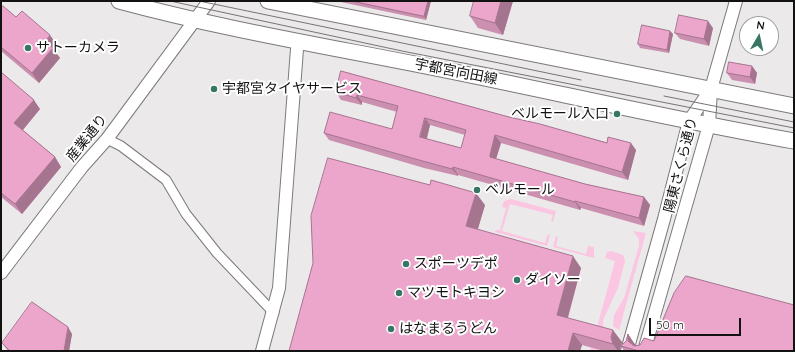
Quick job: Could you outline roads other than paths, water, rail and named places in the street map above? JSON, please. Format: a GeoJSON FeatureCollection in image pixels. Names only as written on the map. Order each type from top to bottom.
{"type":"FeatureCollection","features":[{"type":"Feature","properties":{"kind":"main road","name":"宇都宮向田線"},"geometry":{"type":"LineString","coordinates":[[120,1],[194,21],[455,72],[709,126],[794,141]]}},
{"type":"Feature","properties":{"kind":"main road"},"geometry":{"type":"LineString","coordinates":[[268,1],[305,5],[794,106]]}},
{"type":"Feature","properties":{"kind":"street","name":"産業通り"},"geometry":{"type":"LineString","coordinates":[[1,273],[82,167],[107,139],[209,1]]}},
{"type":"Feature","properties":{"kind":"street"},"geometry":{"type":"LineString","coordinates":[[711,89],[736,1]]}},
{"type":"Feature","properties":{"kind":"street"},"geometry":{"type":"LineString","coordinates":[[262,351],[274,313],[279,288],[297,50],[299,42]]}},
{"type":"Feature","properties":{"kind":"street","name":"陽東さくら通り"},"geometry":{"type":"LineString","coordinates":[[627,351],[664,219],[689,121],[711,89]]}},
{"type":"Feature","properties":{"kind":"street","name":"陽東さくら通り"},"geometry":{"type":"LineString","coordinates":[[644,351],[709,126],[711,89]]}},
{"type":"Feature","properties":{"kind":"street"},"geometry":{"type":"LineString","coordinates":[[107,139],[121,146],[166,180],[186,214],[217,253],[274,313]]}},
{"type":"Feature","properties":{"kind":"tram line"},"geometry":{"type":"LineString","coordinates":[[170,1],[402,51],[794,128]]}},
{"type":"Feature","properties":{"kind":"tram line"},"geometry":{"type":"LineString","coordinates":[[199,1],[581,80]]}},
{"type":"Feature","properties":{"kind":"tram line"},"geometry":{"type":"LineString","coordinates":[[664,96],[794,122]]}},
{"type":"Feature","properties":{"kind":"place","name":"サトーカメラ"},"geometry":{"type":"Point","coordinates":[28,48]}},
{"type":"Feature","properties":{"kind":"place","name":"宇都宮タイヤサービス"},"geometry":{"type":"Point","coordinates":[214,89]}},
{"type":"Feature","properties":{"kind":"place","name":"ベルモール入口"},"geometry":{"type":"Point","coordinates":[617,114]}},
{"type":"Feature","properties":{"kind":"place","name":"ベルモール"},"geometry":{"type":"Point","coordinates":[477,190]}},
{"type":"Feature","properties":{"kind":"place","name":"スポーツデポ"},"geometry":{"type":"Point","coordinates":[406,264]}},
{"type":"Feature","properties":{"kind":"place","name":"ダイソー"},"geometry":{"type":"Point","coordinates":[517,280]}},
{"type":"Feature","properties":{"kind":"place","name":"マツモトキヨシ"},"geometry":{"type":"Point","coordinates":[399,293]}},
{"type":"Feature","properties":{"kind":"place","name":"はなまるうどん"},"geometry":{"type":"Point","coordinates":[391,329]}}]}
